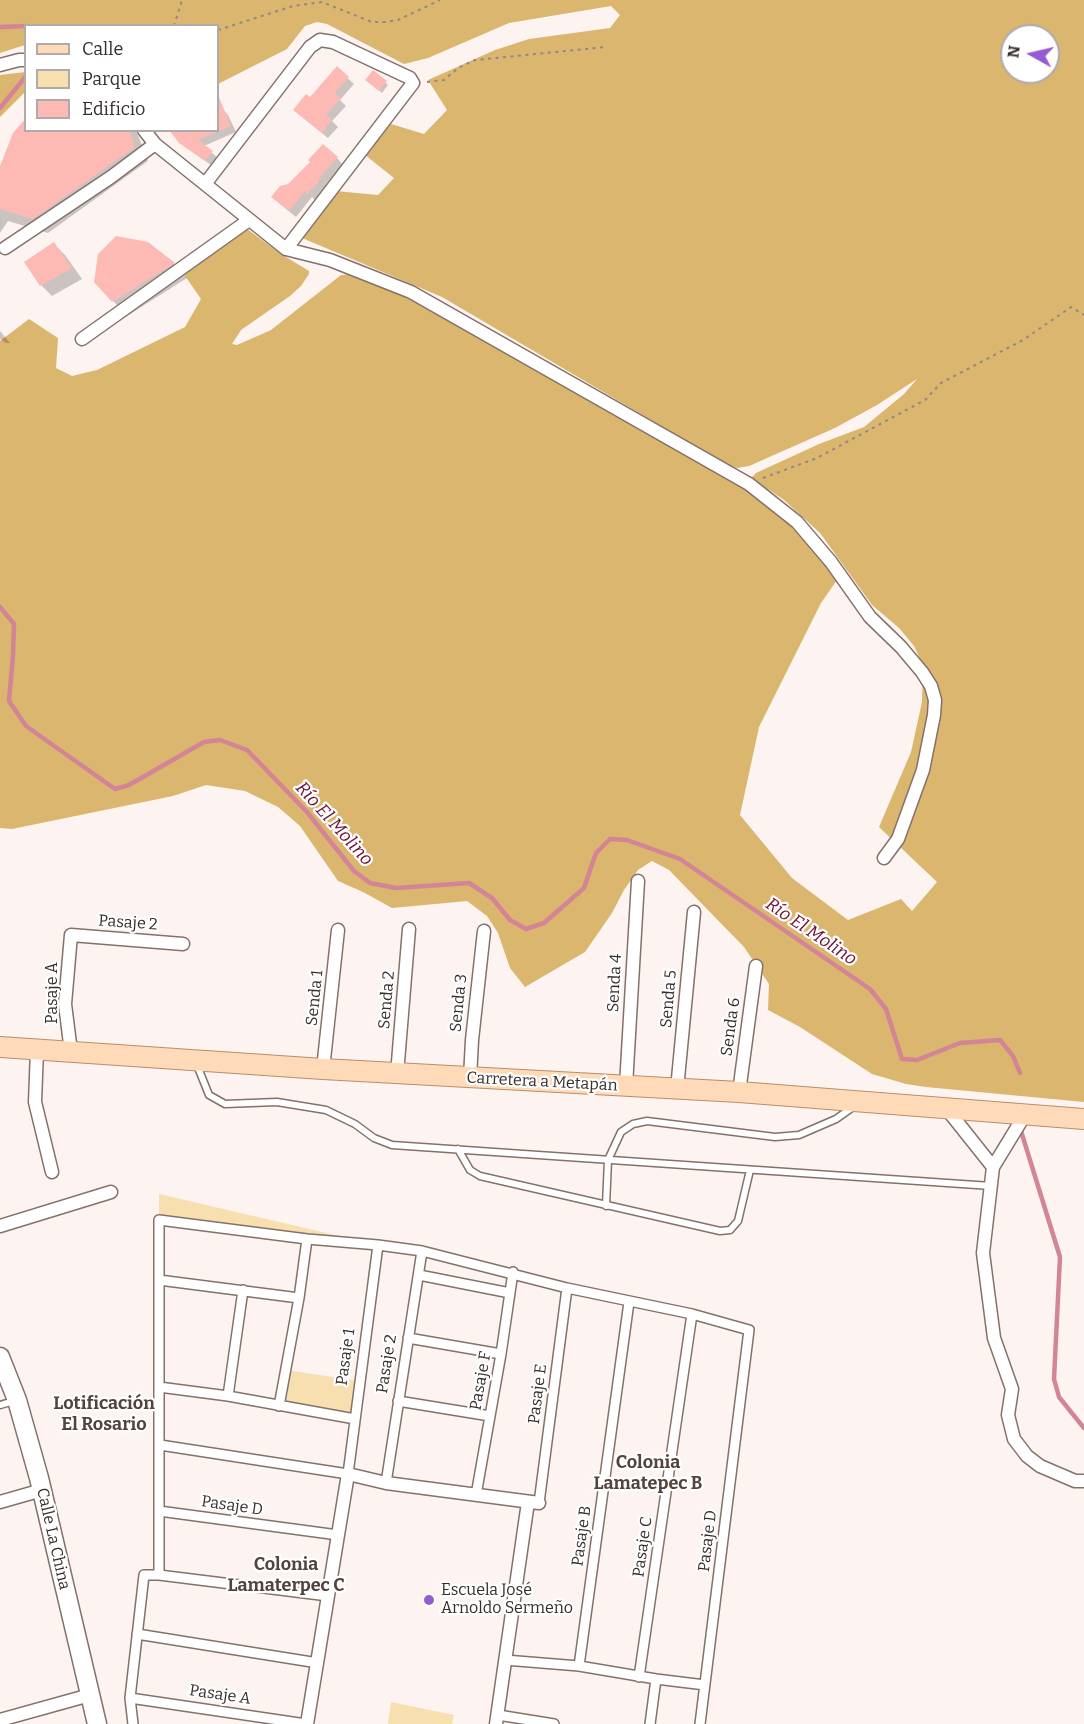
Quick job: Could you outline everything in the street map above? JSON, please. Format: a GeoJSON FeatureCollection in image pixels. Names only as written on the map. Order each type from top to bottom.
{"type":"FeatureCollection","features":[{"type":"Feature","properties":{"kind":"main road","name":"Carretera a Metapán"},"geometry":{"type":"LineString","coordinates":[[0,1047],[397,1074],[862,1100],[1084,1119]]}},
{"type":"Feature","properties":{"kind":"main road","name":"Calle La China"},"geometry":{"type":"LineString","coordinates":[[2,1368],[9,1403],[42,1490],[97,1724]]}},
{"type":"Feature","properties":{"kind":"street"},"geometry":{"type":"LineString","coordinates":[[205,184],[310,47],[320,40],[333,42],[410,78],[413,83],[286,249]]}},
{"type":"Feature","properties":{"kind":"street"},"geometry":{"type":"LineString","coordinates":[[0,65],[24,60]]}},
{"type":"Feature","properties":{"kind":"street"},"geometry":{"type":"LineString","coordinates":[[146,132],[155,144],[286,249],[330,260],[411,292],[749,484],[797,522],[831,562],[870,617],[922,672],[931,686],[935,700],[923,770],[898,839],[884,858]]}},
{"type":"Feature","properties":{"kind":"street"},"geometry":{"type":"LineString","coordinates":[[5,248],[111,177],[155,144]]}},
{"type":"Feature","properties":{"kind":"street"},"geometry":{"type":"LineString","coordinates":[[82,339],[249,220]]}},
{"type":"Feature","properties":{"kind":"street","name":"Senda 4"},"geometry":{"type":"LineString","coordinates":[[626,1086],[638,881]]}},
{"type":"Feature","properties":{"kind":"street","name":"Senda 5"},"geometry":{"type":"LineString","coordinates":[[677,1089],[694,912]]}},
{"type":"Feature","properties":{"kind":"street","name":"Senda 2"},"geometry":{"type":"LineString","coordinates":[[397,1074],[409,929]]}},
{"type":"Feature","properties":{"kind":"street","name":"Senda 1"},"geometry":{"type":"LineString","coordinates":[[323,1069],[338,930]]}},
{"type":"Feature","properties":{"kind":"street","name":"Senda 3"},"geometry":{"type":"LineString","coordinates":[[470,1078],[484,931]]}},
{"type":"Feature","properties":{"kind":"street","name":"Pasaje 2"},"geometry":{"type":"LineString","coordinates":[[71,935],[183,944]]}},
{"type":"Feature","properties":{"kind":"street","name":"Pasaje A"},"geometry":{"type":"LineString","coordinates":[[71,935],[66,1004],[71,1052]]}},
{"type":"Feature","properties":{"kind":"street","name":"Senda 6"},"geometry":{"type":"LineString","coordinates":[[739,1092],[756,966]]}},
{"type":"Feature","properties":{"kind":"street"},"geometry":{"type":"LineString","coordinates":[[37,1050],[35,1102],[52,1172]]}},
{"type":"Feature","properties":{"kind":"street"},"geometry":{"type":"LineString","coordinates":[[946,1108],[993,1167]]}},
{"type":"Feature","properties":{"kind":"street"},"geometry":{"type":"LineString","coordinates":[[1026,1113],[993,1167],[983,1253],[994,1338],[1012,1389],[1008,1415],[1014,1439],[1027,1456],[1040,1466],[1075,1482],[1084,1481]]}},
{"type":"Feature","properties":{"kind":"street"},"geometry":{"type":"LineString","coordinates":[[0,1226],[111,1192]]}},
{"type":"Feature","properties":{"kind":"street"},"geometry":{"type":"LineString","coordinates":[[159,1575],[159,1220],[422,1251],[513,1272],[567,1288],[692,1314]]}},
{"type":"Feature","properties":{"kind":"street"},"geometry":{"type":"LineString","coordinates":[[279,1406],[299,1298],[307,1239]]}},
{"type":"Feature","properties":{"kind":"street","name":"Pasaje 1"},"geometry":{"type":"LineString","coordinates":[[348,1474],[378,1245]]}},
{"type":"Feature","properties":{"kind":"street","name":"Pasaje 2"},"geometry":{"type":"LineString","coordinates":[[386,1483],[422,1251]]}},
{"type":"Feature","properties":{"kind":"street","name":"Pasaje F"},"geometry":{"type":"LineString","coordinates":[[476,1495],[513,1272]]}},
{"type":"Feature","properties":{"kind":"street"},"geometry":{"type":"LineString","coordinates":[[419,1275],[510,1293]]}},
{"type":"Feature","properties":{"kind":"street"},"geometry":{"type":"LineString","coordinates":[[159,1280],[299,1298]]}},
{"type":"Feature","properties":{"kind":"street","name":"Pasaje E"},"geometry":{"type":"LineString","coordinates":[[534,1502],[567,1288]]}},
{"type":"Feature","properties":{"kind":"street"},"geometry":{"type":"LineString","coordinates":[[228,1396],[243,1290]]}},
{"type":"Feature","properties":{"kind":"street","name":"Pasaje B"},"geometry":{"type":"LineString","coordinates":[[579,1666],[629,1302]]}},
{"type":"Feature","properties":{"kind":"street","name":"Pasaje D"},"geometry":{"type":"LineString","coordinates":[[692,1314],[749,1330],[699,1724]]}},
{"type":"Feature","properties":{"kind":"street","name":"Pasaje C"},"geometry":{"type":"LineString","coordinates":[[639,1677],[692,1314]]}},
{"type":"Feature","properties":{"kind":"street"},"geometry":{"type":"LineString","coordinates":[[408,1338],[501,1354]]}},
{"type":"Feature","properties":{"kind":"street"},"geometry":{"type":"LineString","coordinates":[[159,1387],[228,1396],[355,1419]]}},
{"type":"Feature","properties":{"kind":"street"},"geometry":{"type":"LineString","coordinates":[[398,1401],[490,1416]]}},
{"type":"Feature","properties":{"kind":"street"},"geometry":{"type":"LineString","coordinates":[[160,1445],[348,1474],[386,1483],[534,1502],[505,1660],[497,1719],[554,1724]]}},
{"type":"Feature","properties":{"kind":"street"},"geometry":{"type":"LineString","coordinates":[[306,1724],[348,1474]]}},
{"type":"Feature","properties":{"kind":"street"},"geometry":{"type":"LineString","coordinates":[[0,1502],[42,1490]]}},
{"type":"Feature","properties":{"kind":"street","name":"Pasaje D"},"geometry":{"type":"LineString","coordinates":[[159,1511],[338,1535]]}},
{"type":"Feature","properties":{"kind":"street"},"geometry":{"type":"LineString","coordinates":[[133,1724],[130,1698],[144,1575],[328,1596]]}},
{"type":"Feature","properties":{"kind":"street"},"geometry":{"type":"LineString","coordinates":[[137,1634],[318,1663]]}},
{"type":"Feature","properties":{"kind":"street"},"geometry":{"type":"LineString","coordinates":[[505,1660],[579,1666],[656,1680],[705,1685]]}},
{"type":"Feature","properties":{"kind":"street"},"geometry":{"type":"LineString","coordinates":[[651,1724],[656,1680]]}},
{"type":"Feature","properties":{"kind":"street"},"geometry":{"type":"LineString","coordinates":[[0,1720],[90,1695]]}},
{"type":"Feature","properties":{"kind":"street","name":"Pasaje A"},"geometry":{"type":"LineString","coordinates":[[130,1698],[306,1724]]}},
{"type":"Feature","properties":{"kind":"lane"},"geometry":{"type":"LineString","coordinates":[[195,1060],[209,1095],[225,1104],[277,1102],[326,1110],[355,1124],[374,1138],[392,1145],[991,1186]]}},
{"type":"Feature","properties":{"kind":"lane"},"geometry":{"type":"LineString","coordinates":[[606,1206],[608,1160],[621,1132],[633,1124],[647,1121],[775,1137],[799,1135],[836,1119],[862,1100]]}},
{"type":"Feature","properties":{"kind":"lane"},"geometry":{"type":"LineString","coordinates":[[459,1149],[470,1170],[480,1176],[720,1232],[730,1230],[738,1221],[750,1170]]}},
{"type":"Feature","properties":{"kind":"path"},"geometry":{"type":"LineString","coordinates":[[175,24],[182,0]]}},
{"type":"Feature","properties":{"kind":"path"},"geometry":{"type":"LineString","coordinates":[[219,30],[293,6],[322,2],[372,22],[386,22],[398,20],[440,0]]}},
{"type":"Feature","properties":{"kind":"path"},"geometry":{"type":"LineString","coordinates":[[413,83],[444,80],[458,68],[475,60],[606,47]]}},
{"type":"Feature","properties":{"kind":"path"},"geometry":{"type":"LineString","coordinates":[[749,484],[817,458],[924,400],[941,383],[1023,340],[1071,307],[1084,315]]}},
{"type":"Feature","properties":{"kind":"green space"},"geometry":{"type":"Polygon","coordinates":[[[159,1194],[378,1245],[159,1220],[159,1194]]]}},
{"type":"Feature","properties":{"kind":"green space"},"geometry":{"type":"Polygon","coordinates":[[[286,1370],[360,1381],[355,1419],[279,1406],[286,1370]]]}},
{"type":"Feature","properties":{"kind":"green space"},"geometry":{"type":"Polygon","coordinates":[[[391,1702],[454,1715],[452,1724],[388,1724],[391,1702]]]}},
{"type":"Feature","properties":{"kind":"shaded area"},"geometry":{"type":"Polygon","coordinates":[[[0,0],[1084,0],[1084,1102],[926,1087],[872,1074],[800,1027],[768,1010],[769,984],[744,947],[669,870],[652,861],[638,870],[585,952],[525,987],[510,968],[498,933],[487,916],[467,901],[392,908],[338,881],[300,826],[278,807],[245,791],[206,785],[173,796],[12,829],[0,828],[0,341],[29,319],[58,338],[56,368],[72,376],[97,370],[185,327],[201,299],[183,273],[247,229],[309,271],[309,274],[290,296],[241,330],[232,344],[237,345],[271,330],[341,275],[354,274],[427,305],[524,364],[746,485],[781,515],[806,540],[837,580],[821,603],[759,727],[740,815],[792,878],[848,920],[901,899],[912,911],[937,882],[879,827],[911,752],[922,702],[923,665],[914,646],[899,628],[872,605],[820,533],[784,500],[751,478],[756,473],[819,444],[864,427],[904,394],[917,379],[877,405],[835,428],[749,466],[737,468],[724,463],[442,297],[302,238],[336,191],[378,195],[394,178],[365,155],[391,124],[424,134],[447,110],[428,80],[495,50],[529,39],[610,28],[620,15],[611,6],[509,23],[428,58],[404,64],[327,24],[317,22],[305,26],[287,49],[219,83],[219,24],[24,24],[24,45],[0,53],[0,0]]]}},
{"type":"Feature","properties":{"kind":"shaded area"},"geometry":{"type":"Polygon","coordinates":[[[24,72],[24,93],[0,117],[0,75],[24,72]]]}},
{"type":"Feature","properties":{"kind":"building"},"geometry":{"type":"Polygon","coordinates":[[[337,66],[349,77],[335,93],[341,98],[326,115],[332,120],[322,133],[293,110],[306,94],[310,97],[337,66]]]}},
{"type":"Feature","properties":{"kind":"building"},"geometry":{"type":"Polygon","coordinates":[[[373,70],[387,81],[379,91],[365,80],[373,70]]]}},
{"type":"Feature","properties":{"kind":"building"},"geometry":{"type":"Polygon","coordinates":[[[219,97],[231,126],[219,131],[219,97]]]}},
{"type":"Feature","properties":{"kind":"building"},"geometry":{"type":"Polygon","coordinates":[[[24,120],[24,132],[130,132],[135,147],[33,219],[0,209],[0,166],[13,133],[24,120]]]}},
{"type":"Feature","properties":{"kind":"building"},"geometry":{"type":"Polygon","coordinates":[[[171,132],[217,132],[198,140],[213,151],[205,161],[179,143],[171,132]]]}},
{"type":"Feature","properties":{"kind":"building"},"geometry":{"type":"Polygon","coordinates":[[[323,144],[338,157],[320,177],[318,183],[307,194],[305,191],[289,211],[271,197],[280,186],[288,184],[310,162],[308,160],[323,144]]]}},
{"type":"Feature","properties":{"kind":"building"},"geometry":{"type":"Polygon","coordinates":[[[116,236],[148,242],[175,263],[112,302],[94,282],[98,254],[116,236]]]}},
{"type":"Feature","properties":{"kind":"building"},"geometry":{"type":"Polygon","coordinates":[[[54,242],[72,268],[40,286],[24,262],[54,242]]]}},
{"type":"Feature","properties":{"kind":"waterway","name":"Río El Molino"},"geometry":{"type":"LineString","coordinates":[[0,27],[24,26]]}},
{"type":"Feature","properties":{"kind":"waterway","name":"Río El Molino"},"geometry":{"type":"LineString","coordinates":[[0,108],[24,78]]}},
{"type":"Feature","properties":{"kind":"waterway","name":"Río El Molino"},"geometry":{"type":"LineString","coordinates":[[0,607],[14,624],[9,701],[26,726],[115,789],[129,785],[204,742],[220,740],[247,750],[307,812],[354,871],[370,883],[396,888],[469,883],[492,898],[510,920],[526,929],[544,923],[584,888],[596,853],[610,839],[627,840],[680,859],[870,989],[886,1009],[902,1059],[917,1060],[960,1043],[1000,1040],[1013,1056],[1020,1073]]}},
{"type":"Feature","properties":{"kind":"waterway","name":"Río El Molino"},"geometry":{"type":"LineString","coordinates":[[1021,1131],[1060,1257],[1054,1379],[1059,1397],[1084,1428]]}},
{"type":"Feature","properties":{"kind":"place","name":"Escuela José Arnoldo Sermeño"},"geometry":{"type":"Point","coordinates":[429,1600]}},
{"type":"Feature","properties":{"kind":"district","name":"Lotificación El Rosario"},"geometry":{"type":"Point","coordinates":[104,1414]}},
{"type":"Feature","properties":{"kind":"district","name":"Colonia Lamatepec B"},"geometry":{"type":"Point","coordinates":[648,1473]}},
{"type":"Feature","properties":{"kind":"district","name":"Colonia Lamaterpec C"},"geometry":{"type":"Point","coordinates":[286,1575]}}]}
